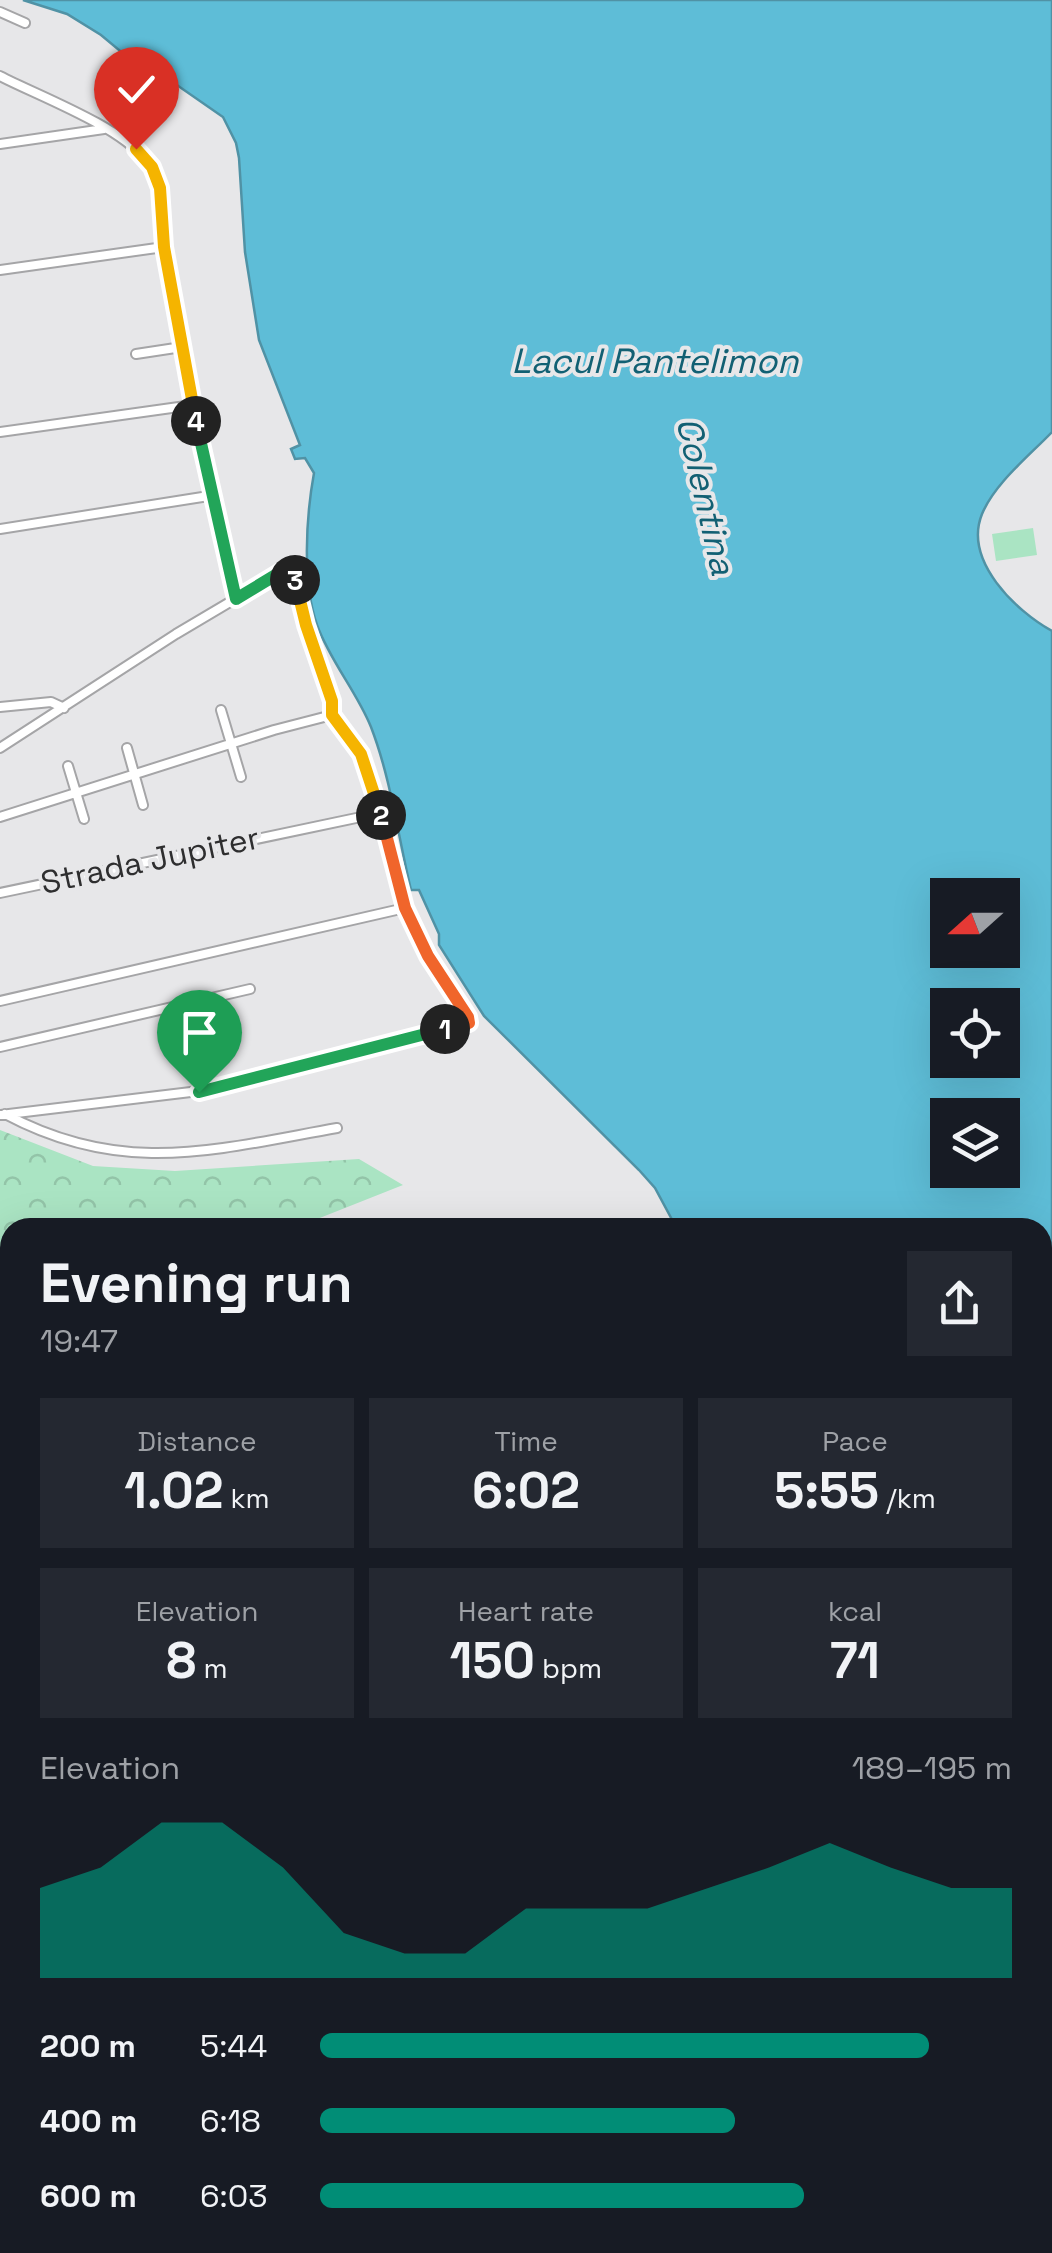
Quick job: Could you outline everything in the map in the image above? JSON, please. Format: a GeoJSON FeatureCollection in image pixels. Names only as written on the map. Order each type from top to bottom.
{"type":"FeatureCollection","features":[{"type":"Feature","properties":{"kind":"street"},"geometry":{"type":"LineString","coordinates":[[0,12],[24,23]]}},
{"type":"Feature","properties":{"kind":"street"},"geometry":{"type":"LineString","coordinates":[[0,76],[106,129],[136,149],[155,174],[162,198],[164,247],[182,347],[236,599]]}},
{"type":"Feature","properties":{"kind":"street"},"geometry":{"type":"LineString","coordinates":[[0,144],[106,129]]}},
{"type":"Feature","properties":{"kind":"street"},"geometry":{"type":"LineString","coordinates":[[0,270],[164,247]]}},
{"type":"Feature","properties":{"kind":"street"},"geometry":{"type":"LineString","coordinates":[[136,354],[182,347]]}},
{"type":"Feature","properties":{"kind":"street"},"geometry":{"type":"LineString","coordinates":[[0,432],[193,404]]}},
{"type":"Feature","properties":{"kind":"street"},"geometry":{"type":"LineString","coordinates":[[0,529],[215,495]]}},
{"type":"Feature","properties":{"kind":"street"},"geometry":{"type":"LineString","coordinates":[[0,748],[280,572],[292,573],[332,701],[332,715],[361,754],[405,908],[428,956],[464,1006],[469,1023],[199,1092],[2,1115]]}},
{"type":"Feature","properties":{"kind":"street"},"geometry":{"type":"LineString","coordinates":[[0,706],[51,702],[64,708]]}},
{"type":"Feature","properties":{"kind":"street"},"geometry":{"type":"LineString","coordinates":[[221,710],[241,777]]}},
{"type":"Feature","properties":{"kind":"street"},"geometry":{"type":"LineString","coordinates":[[0,817],[332,715]]}},
{"type":"Feature","properties":{"kind":"street"},"geometry":{"type":"LineString","coordinates":[[127,748],[143,805]]}},
{"type":"Feature","properties":{"kind":"street"},"geometry":{"type":"LineString","coordinates":[[68,766],[84,819]]}},
{"type":"Feature","properties":{"kind":"street","name":"Strada Jupiter"},"geometry":{"type":"LineString","coordinates":[[0,892],[380,812]]}},
{"type":"Feature","properties":{"kind":"street"},"geometry":{"type":"LineString","coordinates":[[0,1000],[405,908]]}},
{"type":"Feature","properties":{"kind":"street"},"geometry":{"type":"LineString","coordinates":[[0,1047],[250,989]]}},
{"type":"Feature","properties":{"kind":"street"},"geometry":{"type":"LineString","coordinates":[[2,1115],[78,1144],[142,1154],[191,1153],[337,1128]]}},
{"type":"Feature","properties":{"kind":"green space"},"geometry":{"type":"Polygon","coordinates":[[[1033,528],[1037,555],[996,561],[992,534],[1033,528]]]}},
{"type":"Feature","properties":{"kind":"green space"},"geometry":{"type":"Polygon","coordinates":[[[0,1130],[93,1166],[175,1171],[359,1159],[403,1185],[320,1218],[0,1218],[0,1130]]]}},
{"type":"Feature","properties":{"kind":"water","name":"Lacul Pantelimon"},"geometry":{"type":"Polygon","coordinates":[[[23,0],[1052,0],[1052,432],[995,491],[982,514],[978,532],[986,566],[996,583],[1023,611],[1052,631],[1052,1218],[671,1218],[655,1188],[639,1170],[484,1016],[439,945],[439,934],[419,890],[411,890],[389,787],[371,727],[329,651],[312,608],[307,550],[314,473],[305,458],[295,459],[291,449],[300,445],[259,340],[245,252],[236,143],[223,117],[174,83],[137,65],[101,35],[67,14],[23,0]]]}},
{"type":"Feature","properties":{"kind":"route"},"geometry":{"type":"LineString","coordinates":[[136,149],[152,167],[160,188],[164,247],[182,347],[236,599],[284,570],[292,573],[332,701],[332,715],[368,770],[405,908],[428,956],[464,1006],[469,1023],[199,1092]]}},
{"type":"Feature","properties":{"kind":"water label","name":"Colentina"},"geometry":{"type":"Point","coordinates":[706,496]}}]}
